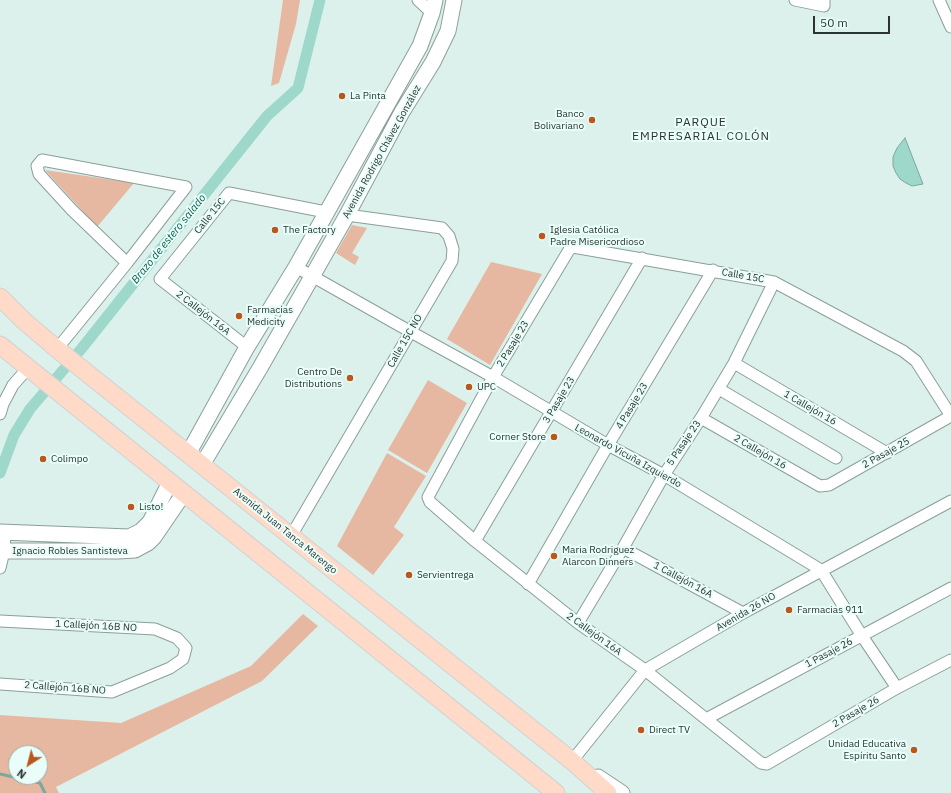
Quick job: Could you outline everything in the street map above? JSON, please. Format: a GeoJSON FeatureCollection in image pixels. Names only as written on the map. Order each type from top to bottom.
{"type":"FeatureCollection","features":[{"type":"Feature","properties":{"kind":"main road","name":"Avenida Juan Tanca Marengo"},"geometry":{"type":"LineString","coordinates":[[0,297],[23,320],[60,352],[572,761],[608,793]]}},
{"type":"Feature","properties":{"kind":"main road"},"geometry":{"type":"LineString","coordinates":[[0,345],[60,395],[556,793]]}},
{"type":"Feature","properties":{"kind":"street"},"geometry":{"type":"LineString","coordinates":[[418,0],[433,6]]}},
{"type":"Feature","properties":{"kind":"street","name":"Avenida Rodrigo Chávez González"},"geometry":{"type":"LineString","coordinates":[[202,465],[260,368],[347,215],[402,112],[433,62],[448,32],[454,0]]}},
{"type":"Feature","properties":{"kind":"street"},"geometry":{"type":"LineString","coordinates":[[795,0],[824,3]]}},
{"type":"Feature","properties":{"kind":"street"},"geometry":{"type":"LineString","coordinates":[[940,0],[951,27]]}},
{"type":"Feature","properties":{"kind":"street","name":"Avenida Rodrigo Chávez González"},"geometry":{"type":"LineString","coordinates":[[188,454],[247,347],[296,267],[420,46],[433,6]]}},
{"type":"Feature","properties":{"kind":"street"},"geometry":{"type":"LineString","coordinates":[[60,352],[186,188],[42,160],[37,166],[39,174],[72,210],[128,263]]}},
{"type":"Feature","properties":{"kind":"street","name":"Calle 15C"},"geometry":{"type":"LineString","coordinates":[[160,279],[229,193],[326,212]]}},
{"type":"Feature","properties":{"kind":"street","name":"Calle 15C NO"},"geometry":{"type":"LineString","coordinates":[[291,536],[452,261],[454,249],[449,236],[442,228],[431,225],[347,215]]}},
{"type":"Feature","properties":{"kind":"street","name":"Calle 15C"},"geometry":{"type":"LineString","coordinates":[[569,250],[573,247],[713,270],[774,282],[903,351],[916,361],[951,416]]}},
{"type":"Feature","properties":{"kind":"street","name":"2 Pasaje 23"},"geometry":{"type":"LineString","coordinates":[[430,502],[428,496],[493,377],[569,250]]}},
{"type":"Feature","properties":{"kind":"street","name":"3 Pasaje 23"},"geometry":{"type":"LineString","coordinates":[[475,541],[642,258]]}},
{"type":"Feature","properties":{"kind":"street","name":"Leonardo Vicuña Izquierdo"},"geometry":{"type":"LineString","coordinates":[[296,267],[493,377],[608,445],[664,474],[821,570],[862,636],[897,688]]}},
{"type":"Feature","properties":{"kind":"street","name":"4 Pasaje 23"},"geometry":{"type":"LineString","coordinates":[[528,584],[608,445],[713,270]]}},
{"type":"Feature","properties":{"kind":"street","name":"2 Callejón 16A"},"geometry":{"type":"LineString","coordinates":[[160,279],[247,347]]}},
{"type":"Feature","properties":{"kind":"street","name":"5 Pasaje 23"},"geometry":{"type":"LineString","coordinates":[[578,624],[623,548],[664,474],[701,418],[734,363],[774,282]]}},
{"type":"Feature","properties":{"kind":"street","name":"1 Callejón 16"},"geometry":{"type":"LineString","coordinates":[[734,363],[887,453]]}},
{"type":"Feature","properties":{"kind":"street"},"geometry":{"type":"LineString","coordinates":[[0,414],[13,385],[28,368]]}},
{"type":"Feature","properties":{"kind":"street"},"geometry":{"type":"LineString","coordinates":[[718,389],[836,458]]}},
{"type":"Feature","properties":{"kind":"street","name":"2 Pasaje 25"},"geometry":{"type":"LineString","coordinates":[[820,486],[829,485],[951,416]]}},
{"type":"Feature","properties":{"kind":"street","name":"2 Callejón 16"},"geometry":{"type":"LineString","coordinates":[[701,418],[820,486]]}},
{"type":"Feature","properties":{"kind":"street","name":"Ignacio Robles Santisteva"},"geometry":{"type":"LineString","coordinates":[[2,533],[129,537],[141,531],[150,522],[170,482]]}},
{"type":"Feature","properties":{"kind":"street","name":"Ignacio Robles Santisteva"},"geometry":{"type":"LineString","coordinates":[[2,551],[118,552],[135,550],[148,543],[154,537],[184,493]]}},
{"type":"Feature","properties":{"kind":"street","name":"Avenida 26 NO"},"geometry":{"type":"LineString","coordinates":[[572,761],[645,670],[743,613],[951,501]]}},
{"type":"Feature","properties":{"kind":"street","name":"2 Callejón 16A"},"geometry":{"type":"LineString","coordinates":[[430,502],[475,541],[578,624],[645,670],[761,763]]}},
{"type":"Feature","properties":{"kind":"street"},"geometry":{"type":"LineString","coordinates":[[0,568],[2,533]]}},
{"type":"Feature","properties":{"kind":"street","name":"1 Callejón 16A"},"geometry":{"type":"LineString","coordinates":[[623,548],[743,613]]}},
{"type":"Feature","properties":{"kind":"street","name":"1 Pasaje 26"},"geometry":{"type":"LineString","coordinates":[[706,719],[951,588]]}},
{"type":"Feature","properties":{"kind":"street","name":"1 Callejón 16B NO"},"geometry":{"type":"LineString","coordinates":[[0,621],[155,629],[177,638],[186,648]]}},
{"type":"Feature","properties":{"kind":"street","name":"2 Callejón 16B NO"},"geometry":{"type":"LineString","coordinates":[[0,684],[112,692],[170,668],[183,659],[186,648]]}},
{"type":"Feature","properties":{"kind":"street","name":"2 Pasaje 26"},"geometry":{"type":"LineString","coordinates":[[761,763],[767,764],[897,688],[951,660]]}},
{"type":"Feature","properties":{"kind":"street","name":"Avenida Juan Tanca Marengo"},"geometry":{"type":"LineString","coordinates":[[572,761],[622,793]]}},
{"type":"Feature","properties":{"kind":"shaded area"},"geometry":{"type":"Polygon","coordinates":[[[283,0],[300,0],[296,24],[279,83],[271,86],[283,0]]]}},
{"type":"Feature","properties":{"kind":"shaded area"},"geometry":{"type":"Polygon","coordinates":[[[905,138],[923,184],[912,186],[906,183],[900,179],[893,166],[893,157],[897,148],[905,138]]]}},
{"type":"Feature","properties":{"kind":"shaded area"},"geometry":{"type":"Polygon","coordinates":[[[45,170],[134,183],[97,227],[45,170]]]}},
{"type":"Feature","properties":{"kind":"shaded area"},"geometry":{"type":"Polygon","coordinates":[[[352,225],[367,228],[352,253],[359,257],[355,265],[336,253],[352,225]]]}},
{"type":"Feature","properties":{"kind":"shaded area"},"geometry":{"type":"Polygon","coordinates":[[[491,262],[542,274],[490,365],[447,339],[491,262]]]}},
{"type":"Feature","properties":{"kind":"shaded area"},"geometry":{"type":"Polygon","coordinates":[[[428,380],[467,403],[427,473],[388,450],[428,380]]]}},
{"type":"Feature","properties":{"kind":"shaded area"},"geometry":{"type":"Polygon","coordinates":[[[387,453],[426,476],[394,527],[404,535],[373,575],[337,546],[387,453]]]}},
{"type":"Feature","properties":{"kind":"shaded area"},"geometry":{"type":"Polygon","coordinates":[[[303,614],[318,626],[262,681],[56,787],[59,793],[0,793],[0,715],[121,723],[251,666],[303,614]]]}},
{"type":"Feature","properties":{"kind":"waterway","name":"Brazo de estero salado"},"geometry":{"type":"LineString","coordinates":[[0,473],[14,435],[30,409],[82,348],[267,116],[298,88],[320,0]]}},
{"type":"Feature","properties":{"kind":"waterway"},"geometry":{"type":"LineString","coordinates":[[0,774],[40,783],[45,793]]}},
{"type":"Feature","properties":{"kind":"place","name":"La Pinta"},"geometry":{"type":"Point","coordinates":[342,96]}},
{"type":"Feature","properties":{"kind":"place","name":"Banco Bolivariano"},"geometry":{"type":"Point","coordinates":[592,120]}},
{"type":"Feature","properties":{"kind":"place","name":"The Factory"},"geometry":{"type":"Point","coordinates":[275,230]}},
{"type":"Feature","properties":{"kind":"place","name":"Iglesia Católica Padre Misericordioso"},"geometry":{"type":"Point","coordinates":[542,236]}},
{"type":"Feature","properties":{"kind":"place","name":"Farmacias Medicity"},"geometry":{"type":"Point","coordinates":[239,316]}},
{"type":"Feature","properties":{"kind":"place","name":"Centro De Distributions"},"geometry":{"type":"Point","coordinates":[350,378]}},
{"type":"Feature","properties":{"kind":"place","name":"UPC"},"geometry":{"type":"Point","coordinates":[469,387]}},
{"type":"Feature","properties":{"kind":"place","name":"Corner Store"},"geometry":{"type":"Point","coordinates":[554,437]}},
{"type":"Feature","properties":{"kind":"place","name":"Colimpo"},"geometry":{"type":"Point","coordinates":[43,459]}},
{"type":"Feature","properties":{"kind":"place","name":"Listo!"},"geometry":{"type":"Point","coordinates":[131,507]}},
{"type":"Feature","properties":{"kind":"place","name":"Maria Rodriguez Alarcon Dinners"},"geometry":{"type":"Point","coordinates":[554,556]}},
{"type":"Feature","properties":{"kind":"place","name":"Servientrega"},"geometry":{"type":"Point","coordinates":[409,575]}},
{"type":"Feature","properties":{"kind":"place","name":"Farmacias 911"},"geometry":{"type":"Point","coordinates":[789,610]}},
{"type":"Feature","properties":{"kind":"place","name":"Direct TV"},"geometry":{"type":"Point","coordinates":[641,730]}},
{"type":"Feature","properties":{"kind":"place","name":"Unidad Educativa Espíritu Santo"},"geometry":{"type":"Point","coordinates":[914,750]}},
{"type":"Feature","properties":{"kind":"district","name":"PARQUE EMPRESARIAL COLÓN"},"geometry":{"type":"Point","coordinates":[701,130]}}]}
